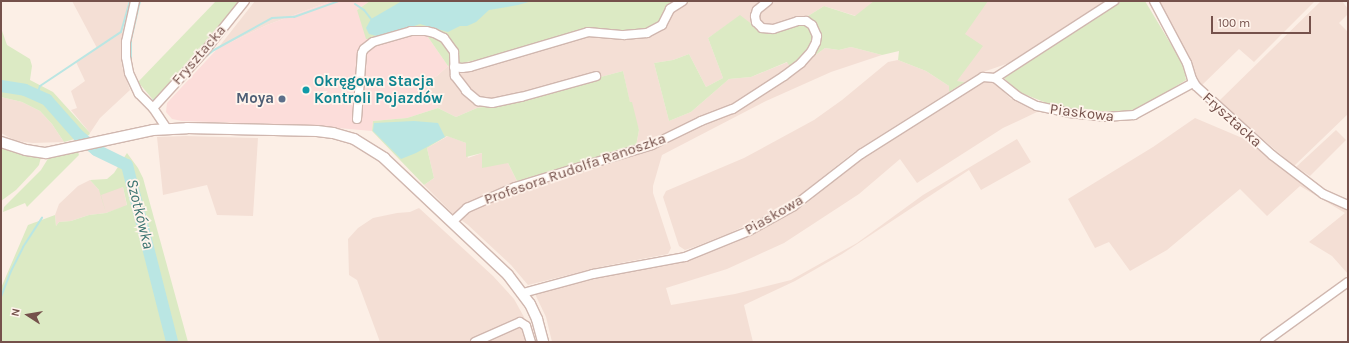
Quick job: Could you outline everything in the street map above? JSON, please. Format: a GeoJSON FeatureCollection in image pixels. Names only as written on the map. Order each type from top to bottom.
{"type":"FeatureCollection","features":[{"type":"Feature","properties":{"kind":"street"},"geometry":{"type":"LineString","coordinates":[[135,1],[126,42],[128,65],[133,84],[139,94],[153,108],[166,129]]}},
{"type":"Feature","properties":{"kind":"street","name":"Frysztacka"},"geometry":{"type":"LineString","coordinates":[[153,108],[204,52],[245,1]]}},
{"type":"Feature","properties":{"kind":"street"},"geometry":{"type":"LineString","coordinates":[[454,67],[462,68],[478,65],[588,32],[624,35],[647,33],[662,25],[670,9],[684,1]]}},
{"type":"Feature","properties":{"kind":"street","name":"Profesora Rudolfa Ranoszka"},"geometry":{"type":"LineString","coordinates":[[452,222],[467,208],[484,200],[534,180],[652,145],[701,121],[733,109],[765,89],[804,60],[814,48],[817,36],[812,25],[806,22],[798,21],[767,30],[759,26],[755,19],[756,14],[768,1]]}},
{"type":"Feature","properties":{"kind":"street","name":"Piaskowa"},"geometry":{"type":"LineString","coordinates":[[995,78],[1114,1]]}},
{"type":"Feature","properties":{"kind":"street","name":"Frysztacka"},"geometry":{"type":"LineString","coordinates":[[1154,1],[1187,63],[1193,84],[1272,156],[1323,194],[1348,205]]}},
{"type":"Feature","properties":{"kind":"street"},"geometry":{"type":"LineString","coordinates":[[356,119],[362,53],[369,44],[411,31],[426,31],[444,38],[454,52],[455,76],[466,91],[477,100],[492,103],[521,97],[596,76]]}},
{"type":"Feature","properties":{"kind":"street","name":"Piaskowa"},"geometry":{"type":"LineString","coordinates":[[523,293],[593,274],[685,257],[750,231],[794,206],[861,154],[978,79],[987,76],[995,78],[1017,96],[1037,106],[1069,113],[1104,117],[1134,115],[1193,84]]}},
{"type":"Feature","properties":{"kind":"street"},"geometry":{"type":"LineString","coordinates":[[1,142],[43,153],[166,129],[286,130],[342,135],[357,141],[384,158],[508,275],[523,293],[536,319],[542,342]]}},
{"type":"Feature","properties":{"kind":"street"},"geometry":{"type":"LineString","coordinates":[[1264,342],[1348,282]]}},
{"type":"Feature","properties":{"kind":"street"},"geometry":{"type":"LineString","coordinates":[[475,342],[520,322],[526,326],[531,342]]}},
{"type":"Feature","properties":{"kind":"shaded area"},"geometry":{"type":"Polygon","coordinates":[[[72,1],[129,1],[122,37],[121,53],[122,67],[130,90],[100,118],[90,133],[71,110],[77,108],[71,91],[85,81],[76,62],[97,48],[72,1]]]}},
{"type":"Feature","properties":{"kind":"shaded area"},"geometry":{"type":"Polygon","coordinates":[[[255,1],[331,1],[267,25],[218,48],[255,1]]]}},
{"type":"Feature","properties":{"kind":"shaded area"},"geometry":{"type":"Polygon","coordinates":[[[331,1],[370,1],[357,10],[408,30],[421,27],[448,66],[437,76],[427,80],[438,108],[407,118],[373,121],[372,131],[304,125],[182,121],[172,119],[166,112],[167,103],[218,48],[267,25],[331,1]]]}},
{"type":"Feature","properties":{"kind":"shaded area"},"geometry":{"type":"Polygon","coordinates":[[[691,1],[1105,1],[1009,63],[986,71],[965,82],[956,81],[872,21],[824,6],[792,26],[772,33],[762,32],[740,16],[708,38],[723,78],[706,87],[689,54],[673,60],[654,63],[669,121],[691,112],[729,79],[751,77],[788,62],[793,72],[825,48],[839,50],[851,47],[882,55],[831,72],[766,101],[662,155],[653,186],[653,193],[671,248],[668,254],[605,266],[528,285],[511,265],[468,225],[453,214],[424,185],[434,178],[427,148],[448,136],[466,143],[468,158],[482,153],[508,163],[517,181],[636,146],[639,130],[630,103],[623,71],[496,105],[477,108],[456,117],[438,108],[427,80],[437,76],[448,66],[495,56],[559,38],[667,23],[673,12],[691,1]]]}},
{"type":"Feature","properties":{"kind":"shaded area"},"geometry":{"type":"Polygon","coordinates":[[[1159,1],[1315,1],[1254,62],[1239,49],[1200,87],[1182,44],[1159,1]]]}},
{"type":"Feature","properties":{"kind":"shaded area"},"geometry":{"type":"Polygon","coordinates":[[[1321,1],[1342,1],[1348,9],[1348,14],[1339,23],[1348,32],[1348,114],[1294,166],[1219,101],[1321,1]]]}},
{"type":"Feature","properties":{"kind":"shaded area"},"geometry":{"type":"Polygon","coordinates":[[[898,60],[926,71],[949,86],[949,92],[854,152],[796,198],[763,217],[730,233],[697,246],[685,250],[679,246],[663,197],[666,191],[744,158],[814,120],[842,100],[888,62],[898,60]]]}},
{"type":"Feature","properties":{"kind":"shaded area"},"geometry":{"type":"Polygon","coordinates":[[[984,78],[992,80],[1011,99],[1037,112],[1003,128],[917,183],[900,159],[859,194],[784,243],[727,269],[666,288],[671,305],[735,294],[791,280],[857,243],[923,195],[1017,139],[1031,162],[981,190],[969,170],[842,254],[795,281],[744,305],[753,342],[552,342],[546,317],[535,294],[607,276],[675,264],[734,243],[802,207],[860,160],[984,78]]]}},
{"type":"Feature","properties":{"kind":"shaded area"},"geometry":{"type":"Polygon","coordinates":[[[1,97],[22,102],[40,111],[52,124],[64,142],[33,143],[16,141],[1,133],[1,97]]]}},
{"type":"Feature","properties":{"kind":"shaded area"},"geometry":{"type":"Polygon","coordinates":[[[1195,118],[1247,140],[1318,196],[1348,210],[1348,274],[1332,256],[1309,242],[1345,213],[1300,186],[1267,216],[1240,189],[1167,250],[1130,271],[1109,242],[1095,248],[1068,199],[1153,147],[1195,118]]]}},
{"type":"Feature","properties":{"kind":"shaded area"},"geometry":{"type":"Polygon","coordinates":[[[1336,130],[1346,140],[1310,176],[1296,167],[1336,130]]]}},
{"type":"Feature","properties":{"kind":"shaded area"},"geometry":{"type":"Polygon","coordinates":[[[186,136],[258,138],[253,216],[217,215],[207,185],[163,195],[157,137],[186,136]]]}},
{"type":"Feature","properties":{"kind":"shaded area"},"geometry":{"type":"Polygon","coordinates":[[[90,180],[99,190],[123,187],[127,206],[106,213],[89,215],[71,221],[59,222],[56,226],[55,215],[59,204],[78,186],[90,180]]]}},
{"type":"Feature","properties":{"kind":"shaded area"},"geometry":{"type":"Polygon","coordinates":[[[419,208],[493,276],[514,299],[524,317],[529,342],[380,342],[357,280],[349,275],[348,239],[358,228],[373,218],[410,212],[419,208]]]}},
{"type":"Feature","properties":{"kind":"green space"},"geometry":{"type":"Polygon","coordinates":[[[216,1],[242,1],[211,40],[155,102],[138,82],[216,1]]]}},
{"type":"Feature","properties":{"kind":"green space"},"geometry":{"type":"Polygon","coordinates":[[[370,1],[691,1],[673,12],[667,23],[649,35],[601,29],[495,56],[448,66],[421,27],[378,39],[366,39],[357,10],[370,1]]]}},
{"type":"Feature","properties":{"kind":"green space"},"geometry":{"type":"Polygon","coordinates":[[[874,1],[988,1],[965,34],[983,46],[957,81],[965,82],[949,92],[949,86],[926,71],[898,60],[899,51],[882,55],[851,47],[839,50],[825,48],[793,72],[787,62],[751,77],[729,79],[691,112],[669,121],[654,63],[673,60],[689,54],[706,87],[723,78],[708,38],[740,15],[762,32],[772,33],[792,26],[824,6],[855,16],[874,1]]]}},
{"type":"Feature","properties":{"kind":"green space"},"geometry":{"type":"Polygon","coordinates":[[[1122,1],[1145,1],[1184,66],[1186,80],[1144,106],[1122,113],[1059,108],[1019,92],[1004,78],[1122,1]]]}},
{"type":"Feature","properties":{"kind":"green space"},"geometry":{"type":"Polygon","coordinates":[[[1,28],[7,45],[30,59],[32,66],[30,80],[53,92],[90,133],[89,135],[64,142],[52,124],[40,111],[22,102],[1,97],[1,28]]]}},
{"type":"Feature","properties":{"kind":"green space"},"geometry":{"type":"Polygon","coordinates":[[[623,71],[630,102],[632,102],[639,130],[636,146],[517,181],[508,163],[482,168],[482,153],[466,157],[466,143],[447,136],[427,148],[434,178],[424,185],[372,131],[373,121],[407,118],[438,108],[456,117],[477,108],[496,105],[623,71]]]}},
{"type":"Feature","properties":{"kind":"green space"},"geometry":{"type":"Polygon","coordinates":[[[1,147],[41,157],[39,165],[33,172],[16,190],[1,201],[1,147]]]}},
{"type":"Feature","properties":{"kind":"green space"},"geometry":{"type":"Polygon","coordinates":[[[78,152],[79,155],[27,207],[25,203],[3,212],[4,207],[41,170],[49,157],[78,152]]]}},
{"type":"Feature","properties":{"kind":"green space"},"geometry":{"type":"Polygon","coordinates":[[[127,153],[143,178],[188,342],[1,342],[1,288],[28,225],[55,215],[56,226],[59,222],[71,221],[89,215],[106,213],[99,190],[90,180],[107,179],[114,173],[127,153]],[[123,187],[101,195],[106,213],[127,205],[123,187]]]}},
{"type":"Feature","properties":{"kind":"water"},"geometry":{"type":"Polygon","coordinates":[[[402,1],[532,1],[489,10],[476,22],[467,26],[460,26],[448,32],[420,24],[381,37],[369,34],[366,28],[371,19],[402,1]]]}},
{"type":"Feature","properties":{"kind":"water"},"geometry":{"type":"Polygon","coordinates":[[[414,121],[438,123],[445,137],[416,153],[401,159],[373,131],[374,123],[414,121]]]}},
{"type":"Feature","properties":{"kind":"waterway"},"geometry":{"type":"LineString","coordinates":[[37,95],[40,86],[121,32],[130,1]]}},
{"type":"Feature","properties":{"kind":"waterway"},"geometry":{"type":"LineString","coordinates":[[131,61],[131,40],[140,1]]}},
{"type":"Feature","properties":{"kind":"waterway"},"geometry":{"type":"LineString","coordinates":[[205,57],[214,50],[272,18],[294,17],[339,1]]}},
{"type":"Feature","properties":{"kind":"waterway"},"geometry":{"type":"LineString","coordinates":[[355,4],[364,10],[371,19]]}},
{"type":"Feature","properties":{"kind":"waterway","name":"Szotkówka"},"geometry":{"type":"LineString","coordinates":[[1,86],[25,90],[47,100],[79,136],[96,150],[127,165],[172,342]]}},
{"type":"Feature","properties":{"kind":"waterway"},"geometry":{"type":"LineString","coordinates":[[150,99],[153,101],[162,93]]}},
{"type":"Feature","properties":{"kind":"waterway"},"geometry":{"type":"LineString","coordinates":[[1,297],[10,273],[23,247],[42,218]]}},
{"type":"Feature","properties":{"kind":"place","name":"Okręgowa Stacja Kontroli Pojazdów"},"geometry":{"type":"Point","coordinates":[306,90]}},
{"type":"Feature","properties":{"kind":"place","name":"Moya"},"geometry":{"type":"Point","coordinates":[282,99]}}]}
